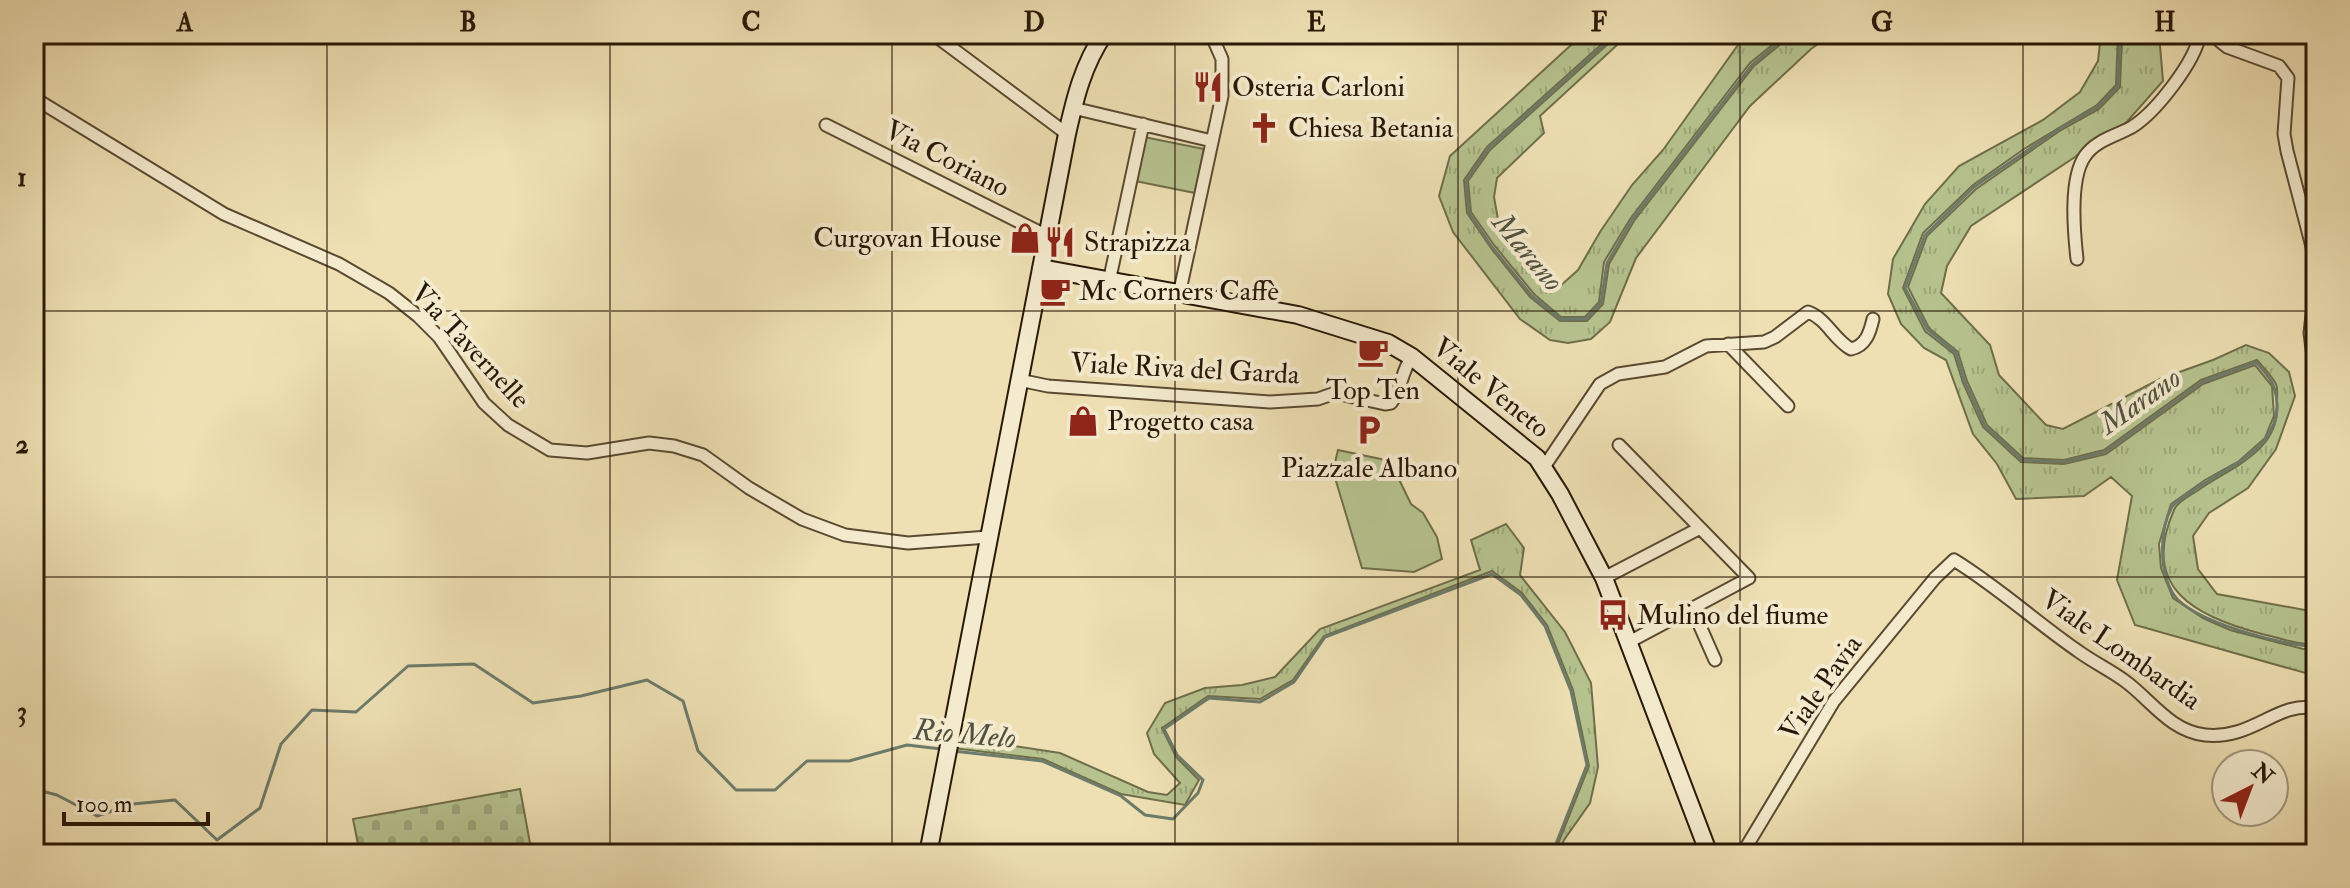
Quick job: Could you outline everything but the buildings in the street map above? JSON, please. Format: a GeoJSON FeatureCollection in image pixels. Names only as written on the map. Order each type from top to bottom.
{"type":"FeatureCollection","features":[{"type":"Feature","properties":{"kind":"main road"},"geometry":{"type":"LineString","coordinates":[[928,854],[1067,134],[1086,66],[1104,34]]}},
{"type":"Feature","properties":{"kind":"main road","name":"Viale Veneto"},"geometry":{"type":"LineString","coordinates":[[1041,268],[1298,315],[1360,332],[1412,357],[1537,458],[1604,578],[1709,854]]}},
{"type":"Feature","properties":{"kind":"street"},"geometry":{"type":"LineString","coordinates":[[933,34],[1067,134]]}},
{"type":"Feature","properties":{"kind":"street"},"geometry":{"type":"LineString","coordinates":[[1179,295],[1224,81],[1222,59],[1211,34]]}},
{"type":"Feature","properties":{"kind":"street"},"geometry":{"type":"LineString","coordinates":[[2077,259],[2076,185],[2085,156],[2096,144],[2135,125],[2146,114],[2180,75],[2193,54],[2200,34]]}},
{"type":"Feature","properties":{"kind":"street"},"geometry":{"type":"LineString","coordinates":[[2211,34],[2227,47],[2279,66],[2288,78],[2284,134],[2316,262]]}},
{"type":"Feature","properties":{"kind":"street","name":"Via Tavernelle"},"geometry":{"type":"LineString","coordinates":[[34,98],[224,214],[339,264],[389,293],[439,337],[484,403],[508,425],[550,450],[587,453],[649,443],[674,446],[703,455],[749,488],[802,519],[845,535],[908,543],[988,537]]}},
{"type":"Feature","properties":{"kind":"street"},"geometry":{"type":"LineString","coordinates":[[1073,108],[1212,141]]}},
{"type":"Feature","properties":{"kind":"street"},"geometry":{"type":"LineString","coordinates":[[1109,282],[1143,124]]}},
{"type":"Feature","properties":{"kind":"street","name":"Via Coriano"},"geometry":{"type":"LineString","coordinates":[[826,125],[1047,236]]}},
{"type":"Feature","properties":{"kind":"street"},"geometry":{"type":"LineString","coordinates":[[2316,278],[2310,333],[2316,381]]}},
{"type":"Feature","properties":{"kind":"street"},"geometry":{"type":"LineString","coordinates":[[1544,467],[1607,378],[1665,367],[1706,346],[1764,342],[1808,312],[1824,322],[1843,345],[1858,348],[1865,341],[1873,319]]}},
{"type":"Feature","properties":{"kind":"street"},"geometry":{"type":"LineString","coordinates":[[1728,344],[1788,406]]}},
{"type":"Feature","properties":{"kind":"street","name":"Viale Riva del Garda"},"geometry":{"type":"LineString","coordinates":[[1019,380],[1048,386],[1270,402],[1345,394],[1385,404],[1396,399],[1405,366],[1412,357]]}},
{"type":"Feature","properties":{"kind":"street"},"geometry":{"type":"LineString","coordinates":[[2316,439],[2316,466]]}},
{"type":"Feature","properties":{"kind":"street"},"geometry":{"type":"LineString","coordinates":[[1619,445],[1749,578],[1629,642]]}},
{"type":"Feature","properties":{"kind":"street"},"geometry":{"type":"LineString","coordinates":[[1604,578],[1700,528]]}},
{"type":"Feature","properties":{"kind":"street","name":"Viale Lombardia"},"geometry":{"type":"LineString","coordinates":[[1954,560],[2078,651],[2126,682],[2173,724],[2203,735],[2233,735],[2289,709],[2316,708]]}},
{"type":"Feature","properties":{"kind":"street","name":"Viale Pavia"},"geometry":{"type":"LineString","coordinates":[[1742,854],[1834,701],[1935,578],[1954,560]]}},
{"type":"Feature","properties":{"kind":"street"},"geometry":{"type":"LineString","coordinates":[[1692,608],[1715,660]]}},
{"type":"Feature","properties":{"kind":"green space"},"geometry":{"type":"Polygon","coordinates":[[[1583,34],[1613,34],[1487,147],[1464,180],[1467,213],[1530,297],[1560,321],[1587,321],[1603,304],[1609,264],[1634,221],[1754,66],[1793,34],[1832,34],[1811,49],[1750,106],[1636,258],[1610,322],[1591,339],[1568,343],[1550,340],[1520,319],[1453,232],[1439,196],[1450,156],[1583,34]]]}},
{"type":"Feature","properties":{"kind":"green space"},"geometry":{"type":"Polygon","coordinates":[[[1619,34],[1629,34],[1540,116],[1544,133],[1497,178],[1494,197],[1499,225],[1548,285],[1558,288],[1578,270],[1632,185],[1663,150],[1743,38],[1749,34],[1786,34],[1750,63],[1630,219],[1604,262],[1599,302],[1585,317],[1561,317],[1534,294],[1471,212],[1468,181],[1490,150],[1619,34]]]}},
{"type":"Feature","properties":{"kind":"green space"},"geometry":{"type":"Polygon","coordinates":[[[2093,34],[2118,34],[2116,85],[2097,105],[2024,149],[1973,185],[1923,233],[1903,288],[1925,331],[1954,354],[1983,427],[2021,462],[2064,464],[2106,454],[2203,384],[2255,365],[2272,386],[2274,416],[2265,438],[2239,461],[2171,504],[2159,544],[2161,568],[2173,598],[2203,618],[2230,630],[2303,649],[2316,648],[2316,676],[2135,625],[2117,580],[2132,496],[2111,477],[2084,496],[2016,499],[1997,464],[1973,434],[1946,360],[1924,348],[1901,324],[1888,294],[1893,259],[1925,204],[1959,166],[2043,120],[2080,92],[2098,61],[2100,43],[2093,34]]]}},
{"type":"Feature","properties":{"kind":"green space"},"geometry":{"type":"Polygon","coordinates":[[[2122,34],[2159,34],[2163,81],[2125,124],[2100,135],[2075,157],[1971,226],[1947,266],[1941,293],[1990,345],[1999,375],[2046,425],[2063,429],[2160,379],[2246,345],[2269,353],[2289,372],[2295,396],[2276,449],[2248,488],[2209,513],[2193,536],[2198,569],[2217,594],[2316,612],[2316,644],[2289,641],[2238,627],[2196,608],[2180,595],[2169,579],[2164,560],[2165,537],[2178,504],[2251,456],[2271,434],[2276,419],[2277,386],[2257,360],[2201,380],[2104,450],[2064,460],[2023,458],[1987,425],[1958,352],[1929,328],[1908,287],[1927,236],[1976,189],[2061,130],[2099,109],[2120,87],[2122,34]]]}},
{"type":"Feature","properties":{"kind":"green space"},"geometry":{"type":"Polygon","coordinates":[[[1144,137],[1204,149],[1195,193],[1135,181],[1144,137]]]}},
{"type":"Feature","properties":{"kind":"green space"},"geometry":{"type":"Polygon","coordinates":[[[1338,450],[1390,461],[1411,504],[1423,513],[1437,537],[1442,559],[1414,572],[1362,568],[1333,471],[1338,450]]]}},
{"type":"Feature","properties":{"kind":"green space"},"geometry":{"type":"Polygon","coordinates":[[[1506,524],[1524,548],[1520,575],[1565,632],[1591,683],[1598,767],[1590,803],[1564,840],[1559,854],[1554,854],[1589,766],[1573,690],[1547,625],[1522,593],[1492,571],[1324,636],[1293,680],[1260,699],[1208,696],[1162,728],[1176,757],[1199,780],[1185,805],[1121,794],[1043,759],[952,748],[955,737],[1060,753],[1148,792],[1167,795],[1180,783],[1154,754],[1147,733],[1165,703],[1205,688],[1242,685],[1275,677],[1320,629],[1480,570],[1471,540],[1506,524]]]}},
{"type":"Feature","properties":{"kind":"green space"},"geometry":{"type":"Polygon","coordinates":[[[520,789],[532,854],[360,854],[353,819],[520,789]]]}},
{"type":"Feature","properties":{"kind":"waterway","name":"Marano"},"geometry":{"type":"LineString","coordinates":[[1616,34],[1488,149],[1466,181],[1469,213],[1492,247],[1532,296],[1561,319],[1586,319],[1601,303],[1607,263],[1632,220],[1752,65],[1789,34]]}},
{"type":"Feature","properties":{"kind":"waterway","name":"Marano"},"geometry":{"type":"LineString","coordinates":[[2120,34],[2118,86],[2098,107],[2060,128],[1974,187],[1925,235],[1905,288],[1927,329],[1956,353],[1985,426],[2022,460],[2064,462],[2105,452],[2202,382],[2256,362],[2274,387],[2277,407],[2274,424],[2253,452],[2172,507],[2163,539],[2163,564],[2174,595],[2199,614],[2240,631],[2283,642],[2316,646]]}},
{"type":"Feature","properties":{"kind":"waterway","name":"Rio Melo"},"geometry":{"type":"LineString","coordinates":[[953,751],[1042,761],[1121,796],[1145,815],[1173,819],[1198,793],[1203,780],[1177,755],[1164,729],[1209,698],[1260,702],[1294,682],[1325,637],[1492,574],[1521,595],[1545,626],[1571,691],[1587,765],[1552,854]]}},
{"type":"Feature","properties":{"kind":"waterway","name":"Rio Melo"},"geometry":{"type":"LineString","coordinates":[[34,789],[57,795],[97,816],[133,804],[175,800],[217,840],[260,808],[281,744],[312,710],[356,712],[408,666],[474,664],[533,703],[581,696],[647,680],[683,701],[698,751],[736,790],[775,790],[807,761],[849,761],[907,745],[941,749]]}},
{"type":"Feature","properties":{"kind":"place","name":"Osteria Carloni"},"geometry":{"type":"Point","coordinates":[1208,87]}},
{"type":"Feature","properties":{"kind":"place","name":"Chiesa Betania"},"geometry":{"type":"Point","coordinates":[1264,128]}},
{"type":"Feature","properties":{"kind":"place","name":"Curgovan House"},"geometry":{"type":"Point","coordinates":[1025,238]}},
{"type":"Feature","properties":{"kind":"place","name":"Strapizza"},"geometry":{"type":"Point","coordinates":[1060,242]}},
{"type":"Feature","properties":{"kind":"place","name":"Mc Corners Caffè"},"geometry":{"type":"Point","coordinates":[1055,291]}},
{"type":"Feature","properties":{"kind":"place","name":"Top Ten"},"geometry":{"type":"Point","coordinates":[1373,352]}},
{"type":"Feature","properties":{"kind":"place","name":"Progetto casa"},"geometry":{"type":"Point","coordinates":[1083,421]}},
{"type":"Feature","properties":{"kind":"place","name":"Piazzale Albano"},"geometry":{"type":"Point","coordinates":[1369,430]}},
{"type":"Feature","properties":{"kind":"place","name":"Mulino del fiume"},"geometry":{"type":"Point","coordinates":[1613,615]}}]}
